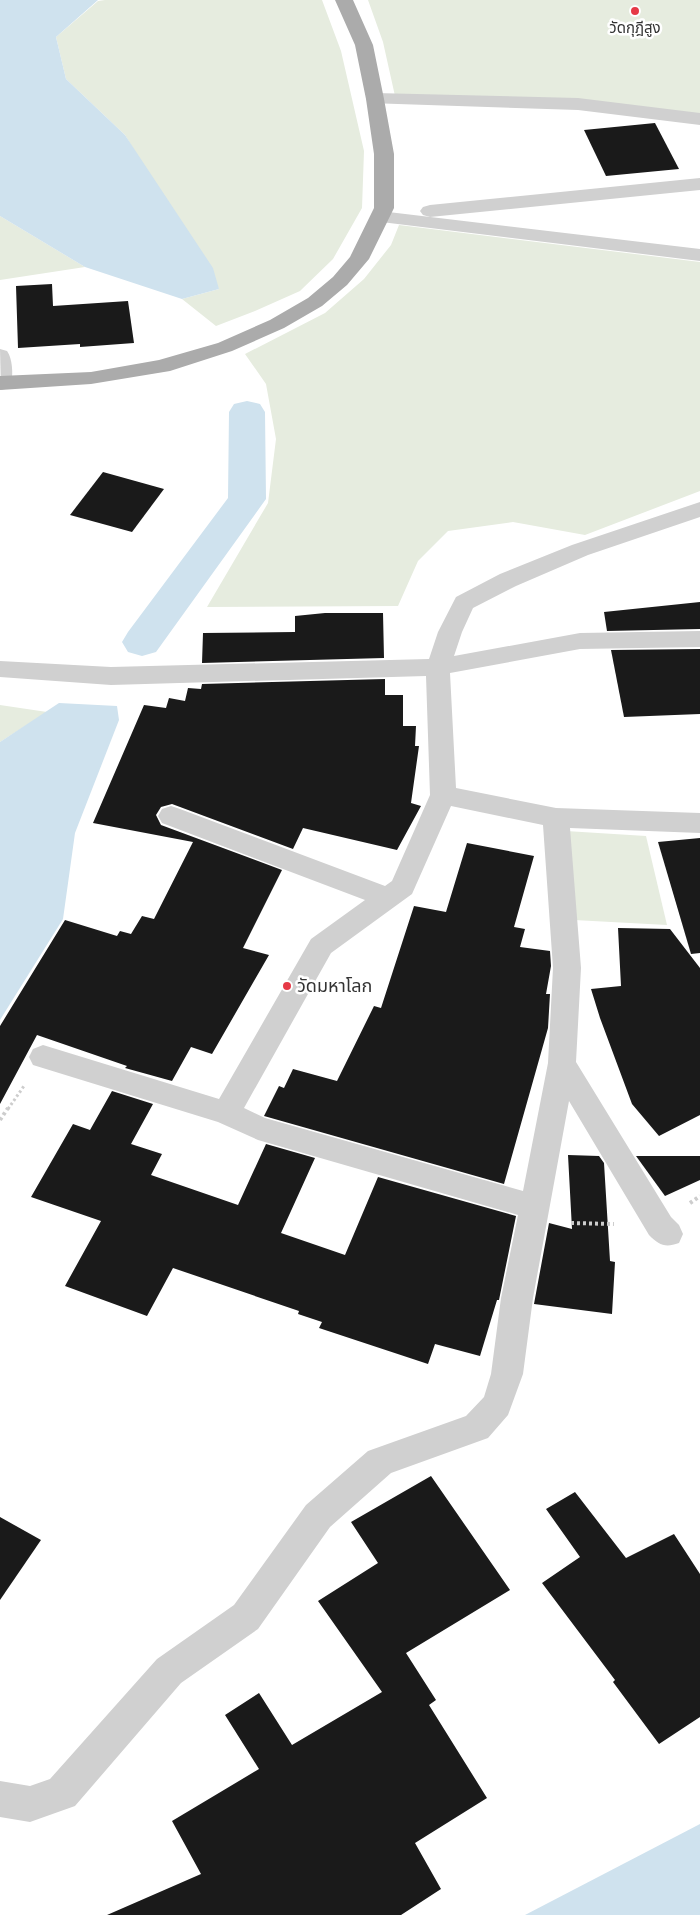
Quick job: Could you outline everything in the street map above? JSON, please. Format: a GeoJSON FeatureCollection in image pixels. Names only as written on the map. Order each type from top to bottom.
{"type":"FeatureCollection","features":[{"type":"Feature","properties":{"kind":"main road"},"geometry":{"type":"LineString","coordinates":[[0,383],[91,378],[162,366],[225,347],[278,324],[315,302],[340,281],[359,259],[382,212],[384,154],[364,45],[344,0]]}},
{"type":"Feature","properties":{"kind":"street"},"geometry":{"type":"LineString","coordinates":[[375,99],[578,104],[700,119]]}},
{"type":"Feature","properties":{"kind":"street"},"geometry":{"type":"LineString","coordinates":[[382,212],[438,211],[700,184]]}},
{"type":"Feature","properties":{"kind":"street"},"geometry":{"type":"LineString","coordinates":[[382,212],[700,255]]}},
{"type":"Feature","properties":{"kind":"street"},"geometry":{"type":"LineString","coordinates":[[0,355],[0,383]]}},
{"type":"Feature","properties":{"kind":"street"},"geometry":{"type":"LineString","coordinates":[[226,1113],[321,946],[403,887],[444,795],[438,667],[450,632],[464,603],[508,580],[580,550],[700,509]]}},
{"type":"Feature","properties":{"kind":"street"},"geometry":{"type":"LineString","coordinates":[[0,670],[111,676],[438,667],[580,641],[700,639]]}},
{"type":"Feature","properties":{"kind":"street"},"geometry":{"type":"LineString","coordinates":[[444,795],[556,818],[700,823]]}},
{"type":"Feature","properties":{"kind":"street"},"geometry":{"type":"LineString","coordinates":[[171,816],[387,898]]}},
{"type":"Feature","properties":{"kind":"street"},"geometry":{"type":"LineString","coordinates":[[0,1799],[30,1804],[62,1793],[169,1670],[246,1617],[318,1516],[380,1462],[477,1426],[497,1405],[507,1374],[517,1298],[562,1063],[567,968],[556,818]]}},
{"type":"Feature","properties":{"kind":"street"},"geometry":{"type":"LineString","coordinates":[[43,1057],[226,1113],[258,1128],[534,1207]]}},
{"type":"Feature","properties":{"kind":"street"},"geometry":{"type":"LineString","coordinates":[[562,1063],[660,1226],[668,1234]]}},
{"type":"Feature","properties":{"kind":"path"},"geometry":{"type":"LineString","coordinates":[[0,1120],[43,1057]]}},
{"type":"Feature","properties":{"kind":"shaded area"},"geometry":{"type":"Polygon","coordinates":[[[322,0],[341,51],[364,151],[362,208],[333,259],[300,291],[216,326],[182,299],[219,289],[125,135],[66,79],[56,37],[98,1],[322,0]]]}},
{"type":"Feature","properties":{"kind":"shaded area"},"geometry":{"type":"Polygon","coordinates":[[[368,0],[700,0],[700,116],[395,96],[383,42],[368,0]]]}},
{"type":"Feature","properties":{"kind":"shaded area"},"geometry":{"type":"Polygon","coordinates":[[[0,216],[85,267],[0,280],[0,216]]]}},
{"type":"Feature","properties":{"kind":"shaded area"},"geometry":{"type":"Polygon","coordinates":[[[399,225],[700,262],[700,491],[585,535],[513,522],[448,531],[418,561],[398,606],[207,607],[268,503],[276,439],[266,384],[245,354],[325,313],[364,279],[391,245],[399,225]]]}},
{"type":"Feature","properties":{"kind":"shaded area"},"geometry":{"type":"Polygon","coordinates":[[[0,705],[47,712],[0,742],[0,705]]]}},
{"type":"Feature","properties":{"kind":"shaded area"},"geometry":{"type":"Polygon","coordinates":[[[566,831],[646,836],[667,925],[574,920],[566,831]]]}},
{"type":"Feature","properties":{"kind":"water"},"geometry":{"type":"Polygon","coordinates":[[[0,0],[98,0],[56,37],[66,79],[125,135],[213,268],[219,289],[182,299],[85,267],[0,216],[0,0]]]}},
{"type":"Feature","properties":{"kind":"water"},"geometry":{"type":"Polygon","coordinates":[[[59,703],[117,706],[119,720],[75,833],[63,919],[0,1020],[0,742],[59,703]]]}},
{"type":"Feature","properties":{"kind":"water"},"geometry":{"type":"Polygon","coordinates":[[[700,1824],[700,1915],[525,1915],[700,1824]]]}},
{"type":"Feature","properties":{"kind":"building"},"geometry":{"type":"Polygon","coordinates":[[[655,123],[679,169],[606,176],[584,130],[655,123]]]}},
{"type":"Feature","properties":{"kind":"building"},"geometry":{"type":"Polygon","coordinates":[[[52,284],[53,306],[128,301],[134,343],[80,347],[80,344],[18,348],[16,286],[52,284]]]}},
{"type":"Feature","properties":{"kind":"building"},"geometry":{"type":"Polygon","coordinates":[[[103,472],[164,489],[132,532],[70,515],[103,472]]]}},
{"type":"Feature","properties":{"kind":"building"},"geometry":{"type":"Polygon","coordinates":[[[700,602],[700,629],[607,631],[604,612],[700,602]]]}},
{"type":"Feature","properties":{"kind":"building"},"geometry":{"type":"Polygon","coordinates":[[[325,613],[383,613],[384,658],[202,663],[203,633],[295,632],[295,616],[325,613]]]}},
{"type":"Feature","properties":{"kind":"building"},"geometry":{"type":"Polygon","coordinates":[[[700,649],[700,714],[624,717],[611,650],[700,649]]]}},
{"type":"Feature","properties":{"kind":"building"},"geometry":{"type":"Polygon","coordinates":[[[385,679],[385,695],[403,695],[403,726],[416,726],[415,746],[419,746],[411,803],[421,806],[397,850],[303,828],[293,849],[172,804],[161,807],[156,815],[161,825],[282,870],[243,948],[269,955],[212,1054],[191,1047],[172,1081],[125,1068],[127,1066],[37,1035],[0,1104],[0,1026],[65,920],[117,936],[120,931],[131,934],[142,916],[154,919],[193,842],[93,823],[144,705],[166,708],[169,698],[185,701],[188,688],[201,689],[202,684],[385,679]]]}},
{"type":"Feature","properties":{"kind":"building"},"geometry":{"type":"Polygon","coordinates":[[[700,838],[700,953],[691,954],[658,842],[700,838]]]}},
{"type":"Feature","properties":{"kind":"building"},"geometry":{"type":"Polygon","coordinates":[[[467,843],[534,856],[514,927],[525,929],[520,947],[550,951],[551,966],[546,994],[550,994],[548,1028],[504,1184],[264,1116],[279,1086],[284,1088],[293,1069],[337,1081],[374,1006],[381,1008],[414,906],[446,912],[467,843]]]}},
{"type":"Feature","properties":{"kind":"building"},"geometry":{"type":"Polygon","coordinates":[[[618,928],[670,929],[700,968],[700,1115],[659,1136],[632,1104],[591,989],[621,986],[618,928]]]}},
{"type":"Feature","properties":{"kind":"building"},"geometry":{"type":"Polygon","coordinates":[[[112,1091],[153,1104],[131,1144],[162,1154],[151,1175],[238,1205],[266,1144],[315,1158],[281,1233],[345,1255],[378,1177],[516,1216],[499,1300],[497,1300],[480,1356],[435,1344],[428,1364],[319,1328],[322,1322],[298,1314],[299,1311],[173,1268],[147,1316],[65,1286],[101,1221],[31,1197],[73,1124],[90,1130],[112,1091]]]}},
{"type":"Feature","properties":{"kind":"building"},"geometry":{"type":"Polygon","coordinates":[[[568,1155],[599,1156],[604,1163],[610,1261],[615,1262],[612,1314],[534,1304],[549,1223],[572,1229],[568,1155]]]}},
{"type":"Feature","properties":{"kind":"building"},"geometry":{"type":"Polygon","coordinates":[[[636,1156],[700,1156],[700,1180],[665,1196],[636,1156]]]}},
{"type":"Feature","properties":{"kind":"building"},"geometry":{"type":"Polygon","coordinates":[[[431,1476],[510,1590],[406,1653],[436,1700],[429,1705],[487,1798],[415,1843],[441,1889],[401,1915],[107,1915],[201,1874],[172,1821],[259,1769],[225,1715],[259,1693],[292,1745],[382,1692],[318,1601],[378,1563],[351,1522],[431,1476]]]}},
{"type":"Feature","properties":{"kind":"building"},"geometry":{"type":"Polygon","coordinates":[[[575,1492],[626,1558],[674,1534],[700,1574],[700,1717],[659,1744],[613,1682],[615,1680],[542,1583],[580,1557],[546,1509],[575,1492]]]}},
{"type":"Feature","properties":{"kind":"building"},"geometry":{"type":"Polygon","coordinates":[[[0,1517],[41,1540],[0,1600],[0,1517]]]}},
{"type":"Feature","properties":{"kind":"waterway"},"geometry":{"type":"LineString","coordinates":[[142,642],[247,499],[247,412]]}},
{"type":"Feature","properties":{"kind":"place","name":"วัดกุฎีสูง"},"geometry":{"type":"Point","coordinates":[635,11]}},
{"type":"Feature","properties":{"kind":"place","name":"วัดมหาโลก"},"geometry":{"type":"Point","coordinates":[287,986]}}]}
